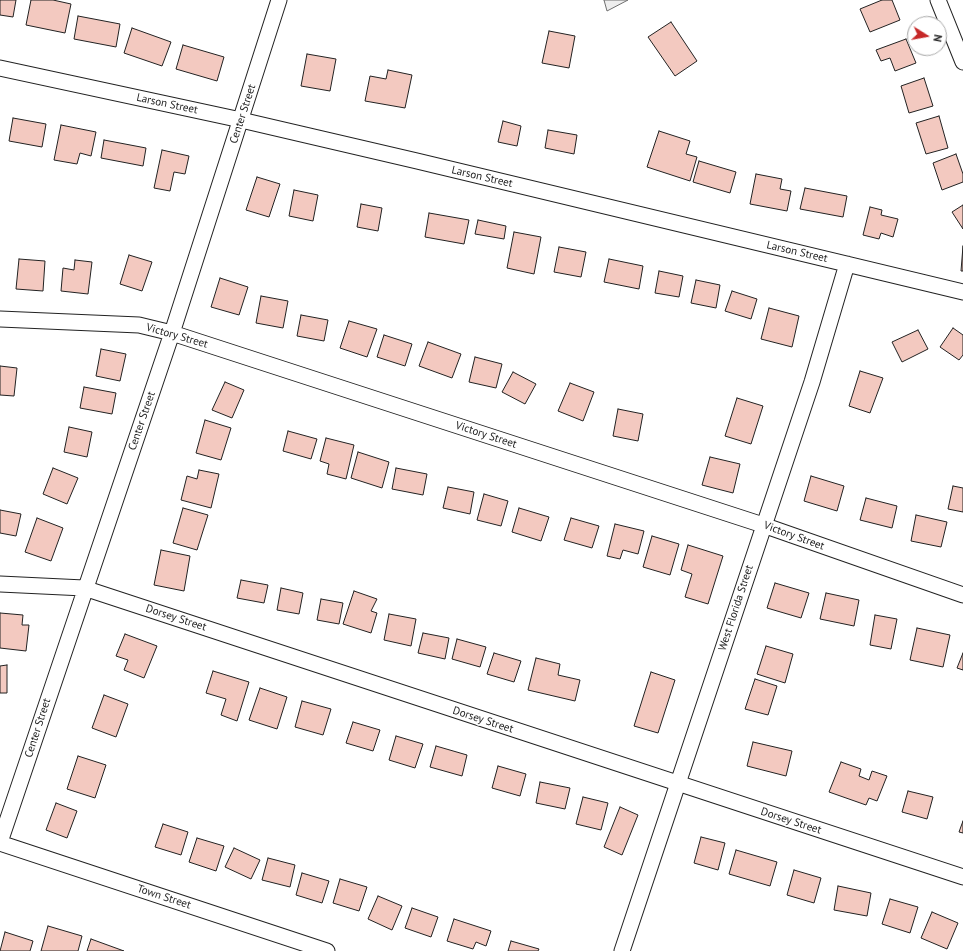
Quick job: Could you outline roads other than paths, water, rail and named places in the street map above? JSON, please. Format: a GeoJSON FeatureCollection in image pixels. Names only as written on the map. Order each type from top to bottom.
{"type":"FeatureCollection","features":[{"type":"Feature","properties":{"kind":"street","name":"Center Street"},"geometry":{"type":"LineString","coordinates":[[0,842],[84,588],[172,333],[279,0]]}},
{"type":"Feature","properties":{"kind":"street"},"geometry":{"type":"LineString","coordinates":[[938,0],[963,62]]}},
{"type":"Feature","properties":{"kind":"street","name":"Larson Street"},"geometry":{"type":"LineString","coordinates":[[0,68],[241,120],[963,292]]}},
{"type":"Feature","properties":{"kind":"street","name":"West Florida Street"},"geometry":{"type":"LineString","coordinates":[[622,951],[763,524],[812,382],[847,264]]}},
{"type":"Feature","properties":{"kind":"street","name":"Victory Street"},"geometry":{"type":"LineString","coordinates":[[0,319],[139,325],[172,333],[763,524],[963,595]]}},
{"type":"Feature","properties":{"kind":"street","name":"Dorsey Street"},"geometry":{"type":"LineString","coordinates":[[0,584],[84,588],[963,877]]}},
{"type":"Feature","properties":{"kind":"street","name":"Town Street"},"geometry":{"type":"LineString","coordinates":[[0,842],[327,951]]}}]}
